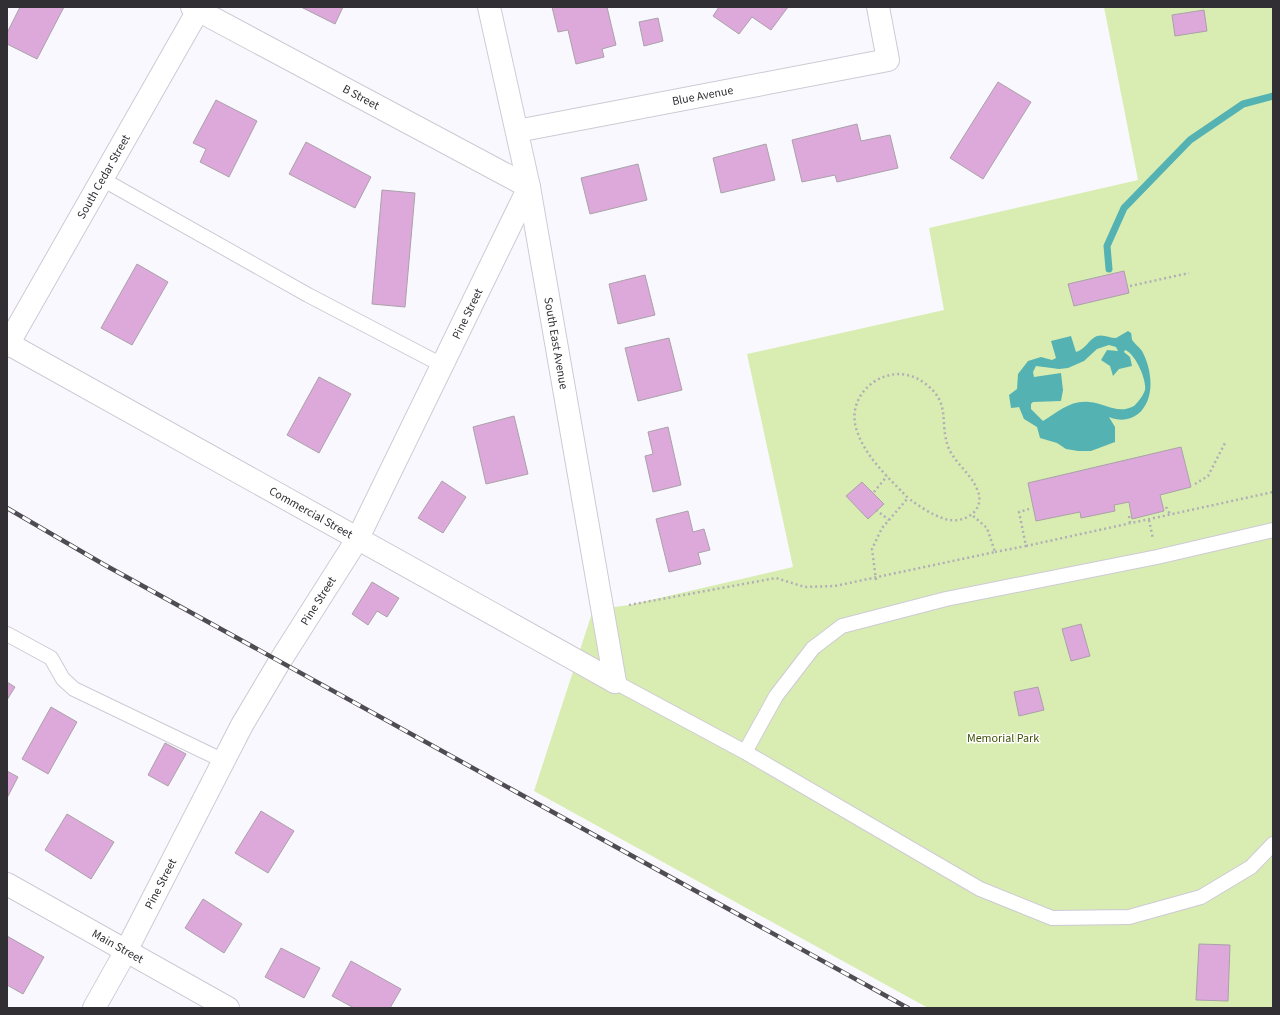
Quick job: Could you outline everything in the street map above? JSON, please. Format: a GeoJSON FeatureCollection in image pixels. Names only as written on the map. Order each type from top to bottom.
{"type":"FeatureCollection","features":[{"type":"Feature","properties":{"kind":"street","name":"South East Avenue"},"geometry":{"type":"LineString","coordinates":[[489,7],[529,187],[615,682]]}},
{"type":"Feature","properties":{"kind":"street","name":"Blue Avenue"},"geometry":{"type":"LineString","coordinates":[[517,131],[888,60],[878,7]]}},
{"type":"Feature","properties":{"kind":"street","name":"South Cedar Street"},"geometry":{"type":"LineString","coordinates":[[8,344],[197,8]]}},
{"type":"Feature","properties":{"kind":"street","name":"B Street"},"geometry":{"type":"LineString","coordinates":[[197,8],[529,187]]}},
{"type":"Feature","properties":{"kind":"street","name":"Pine Street"},"geometry":{"type":"LineString","coordinates":[[94,1008],[126,951],[242,725],[280,661],[358,538],[529,187]]}},
{"type":"Feature","properties":{"kind":"street","name":"Commercial Street"},"geometry":{"type":"LineString","coordinates":[[8,344],[615,682]]}},
{"type":"Feature","properties":{"kind":"street","name":"Main Street"},"geometry":{"type":"LineString","coordinates":[[7,884],[228,1008]]}},
{"type":"Feature","properties":{"kind":"lane"},"geometry":{"type":"LineString","coordinates":[[102,179],[308,295],[442,365]]}},
{"type":"Feature","properties":{"kind":"lane"},"geometry":{"type":"LineString","coordinates":[[745,752],[776,696],[813,648],[842,626],[946,599],[1157,557],[1273,530]]}},
{"type":"Feature","properties":{"kind":"lane"},"geometry":{"type":"LineString","coordinates":[[7,634],[51,658],[63,679],[74,689],[224,761]]}},
{"type":"Feature","properties":{"kind":"lane"},"geometry":{"type":"LineString","coordinates":[[615,682],[745,752],[980,889],[1052,918],[1129,918],[1201,897],[1251,867],[1273,844]]}},
{"type":"Feature","properties":{"kind":"path"},"geometry":{"type":"LineString","coordinates":[[1130,286],[1189,273]]}},
{"type":"Feature","properties":{"kind":"path"},"geometry":{"type":"LineString","coordinates":[[905,373],[916,377],[937,395],[942,406],[945,436],[949,449],[959,465],[977,488],[979,495],[978,509],[972,515],[960,520],[945,520],[908,498],[867,454],[856,430],[854,413],[859,397],[871,384],[887,375],[905,373]]}},
{"type":"Feature","properties":{"kind":"path"},"geometry":{"type":"LineString","coordinates":[[1196,484],[1208,476],[1225,443]]}},
{"type":"Feature","properties":{"kind":"path"},"geometry":{"type":"LineString","coordinates":[[874,492],[888,476]]}},
{"type":"Feature","properties":{"kind":"path"},"geometry":{"type":"LineString","coordinates":[[629,605],[776,578],[805,587],[835,586],[876,579],[1273,492]]}},
{"type":"Feature","properties":{"kind":"path"},"geometry":{"type":"LineString","coordinates":[[876,579],[872,549],[882,528],[908,498]]}},
{"type":"Feature","properties":{"kind":"path"},"geometry":{"type":"LineString","coordinates":[[1166,507],[1170,514]]}},
{"type":"Feature","properties":{"kind":"path"},"geometry":{"type":"LineString","coordinates":[[876,510],[889,520]]}},
{"type":"Feature","properties":{"kind":"path"},"geometry":{"type":"LineString","coordinates":[[1026,546],[1019,512],[1030,510]]}},
{"type":"Feature","properties":{"kind":"path"},"geometry":{"type":"LineString","coordinates":[[972,515],[987,528],[995,552]]}},
{"type":"Feature","properties":{"kind":"path"},"geometry":{"type":"LineString","coordinates":[[1129,516],[1130,523]]}},
{"type":"Feature","properties":{"kind":"path"},"geometry":{"type":"LineString","coordinates":[[1149,520],[1153,540]]}},
{"type":"Feature","properties":{"kind":"green space","name":"Memorial Park"},"geometry":{"type":"Polygon","coordinates":[[[1104,7],[1273,7],[1273,1008],[928,1008],[534,791],[593,610],[629,605],[793,567],[747,354],[944,310],[929,228],[1138,180],[1104,7]]]}},
{"type":"Feature","properties":{"kind":"water"},"geometry":{"type":"Polygon","coordinates":[[[1128,331],[1131,333],[1132,340],[1142,351],[1148,366],[1150,375],[1150,392],[1144,408],[1138,414],[1124,420],[1109,417],[1115,427],[1115,442],[1091,451],[1066,449],[1057,443],[1040,438],[1037,427],[1024,419],[1019,407],[1011,408],[1009,395],[1017,389],[1018,374],[1028,361],[1041,357],[1052,360],[1056,358],[1051,341],[1071,336],[1076,352],[1082,349],[1094,337],[1102,335],[1116,338],[1128,331]],[[1109,345],[1097,349],[1084,361],[1068,368],[1059,369],[1036,366],[1033,372],[1034,377],[1061,373],[1063,390],[1061,401],[1033,402],[1031,404],[1031,409],[1043,421],[1064,407],[1082,402],[1095,403],[1117,409],[1134,406],[1143,394],[1145,386],[1140,367],[1133,356],[1125,350],[1124,352],[1130,357],[1132,366],[1119,369],[1113,376],[1110,366],[1101,360],[1107,350],[1118,351],[1116,347],[1109,345]]]}},
{"type":"Feature","properties":{"kind":"building"},"geometry":{"type":"Polygon","coordinates":[[[20,7],[64,7],[37,59],[7,44],[7,33],[20,7]]]}},
{"type":"Feature","properties":{"kind":"building"},"geometry":{"type":"Polygon","coordinates":[[[301,7],[343,7],[335,24],[301,7]]]}},
{"type":"Feature","properties":{"kind":"building"},"geometry":{"type":"Polygon","coordinates":[[[552,7],[607,7],[616,45],[602,49],[604,57],[576,64],[568,30],[558,32],[552,7]]]}},
{"type":"Feature","properties":{"kind":"building"},"geometry":{"type":"Polygon","coordinates":[[[719,7],[788,7],[771,30],[752,17],[739,34],[713,16],[719,7]]]}},
{"type":"Feature","properties":{"kind":"building"},"geometry":{"type":"Polygon","coordinates":[[[1204,10],[1207,31],[1175,36],[1172,15],[1204,10]]]}},
{"type":"Feature","properties":{"kind":"building"},"geometry":{"type":"Polygon","coordinates":[[[658,18],[663,41],[644,46],[639,22],[658,18]]]}},
{"type":"Feature","properties":{"kind":"building"},"geometry":{"type":"Polygon","coordinates":[[[998,82],[1031,102],[983,179],[950,158],[998,82]]]}},
{"type":"Feature","properties":{"kind":"building"},"geometry":{"type":"Polygon","coordinates":[[[216,100],[257,121],[229,177],[200,162],[206,149],[193,143],[216,100]]]}},
{"type":"Feature","properties":{"kind":"building"},"geometry":{"type":"Polygon","coordinates":[[[857,124],[861,141],[890,135],[898,168],[837,182],[835,175],[802,182],[792,140],[857,124]]]}},
{"type":"Feature","properties":{"kind":"building"},"geometry":{"type":"Polygon","coordinates":[[[306,142],[371,177],[355,208],[289,174],[306,142]]]}},
{"type":"Feature","properties":{"kind":"building"},"geometry":{"type":"Polygon","coordinates":[[[766,144],[775,180],[721,193],[713,158],[766,144]]]}},
{"type":"Feature","properties":{"kind":"building"},"geometry":{"type":"Polygon","coordinates":[[[638,164],[647,200],[590,214],[581,178],[638,164]]]}},
{"type":"Feature","properties":{"kind":"building"},"geometry":{"type":"Polygon","coordinates":[[[382,190],[415,193],[405,307],[372,304],[382,190]]]}},
{"type":"Feature","properties":{"kind":"building"},"geometry":{"type":"Polygon","coordinates":[[[137,264],[168,282],[132,345],[101,328],[137,264]]]}},
{"type":"Feature","properties":{"kind":"building"},"geometry":{"type":"Polygon","coordinates":[[[1124,271],[1129,293],[1074,306],[1068,284],[1124,271]]]}},
{"type":"Feature","properties":{"kind":"building"},"geometry":{"type":"Polygon","coordinates":[[[645,275],[655,315],[618,324],[609,284],[645,275]]]}},
{"type":"Feature","properties":{"kind":"building"},"geometry":{"type":"Polygon","coordinates":[[[669,338],[682,390],[638,401],[625,348],[669,338]]]}},
{"type":"Feature","properties":{"kind":"building"},"geometry":{"type":"Polygon","coordinates":[[[319,377],[351,394],[319,453],[287,435],[319,377]]]}},
{"type":"Feature","properties":{"kind":"building"},"geometry":{"type":"Polygon","coordinates":[[[514,416],[528,474],[486,484],[473,427],[514,416]]]}},
{"type":"Feature","properties":{"kind":"building"},"geometry":{"type":"Polygon","coordinates":[[[668,427],[681,485],[653,492],[645,456],[653,454],[648,432],[668,427]]]}},
{"type":"Feature","properties":{"kind":"building"},"geometry":{"type":"Polygon","coordinates":[[[1181,447],[1191,487],[1160,495],[1164,511],[1132,519],[1129,502],[1114,505],[1115,511],[1081,518],[1080,512],[1036,521],[1028,483],[1181,447]]]}},
{"type":"Feature","properties":{"kind":"building"},"geometry":{"type":"Polygon","coordinates":[[[442,481],[466,497],[443,533],[418,518],[442,481]]]}},
{"type":"Feature","properties":{"kind":"building"},"geometry":{"type":"Polygon","coordinates":[[[862,482],[884,504],[868,519],[846,496],[862,482]]]}},
{"type":"Feature","properties":{"kind":"building"},"geometry":{"type":"Polygon","coordinates":[[[688,511],[693,532],[704,529],[710,550],[698,553],[701,564],[669,572],[656,519],[688,511]]]}},
{"type":"Feature","properties":{"kind":"building"},"geometry":{"type":"Polygon","coordinates":[[[372,582],[399,598],[387,617],[377,611],[368,625],[352,614],[372,582]]]}},
{"type":"Feature","properties":{"kind":"building"},"geometry":{"type":"Polygon","coordinates":[[[1081,624],[1090,656],[1071,661],[1062,629],[1081,624]]]}},
{"type":"Feature","properties":{"kind":"building"},"geometry":{"type":"Polygon","coordinates":[[[7,682],[15,687],[7,700],[7,682]]]}},
{"type":"Feature","properties":{"kind":"building"},"geometry":{"type":"Polygon","coordinates":[[[1038,687],[1044,710],[1019,716],[1014,692],[1038,687]]]}},
{"type":"Feature","properties":{"kind":"building"},"geometry":{"type":"Polygon","coordinates":[[[51,707],[77,722],[48,774],[22,759],[51,707]]]}},
{"type":"Feature","properties":{"kind":"building"},"geometry":{"type":"Polygon","coordinates":[[[165,743],[186,754],[168,786],[148,775],[165,743]]]}},
{"type":"Feature","properties":{"kind":"building"},"geometry":{"type":"Polygon","coordinates":[[[7,771],[18,777],[7,798],[7,771]]]}},
{"type":"Feature","properties":{"kind":"building"},"geometry":{"type":"Polygon","coordinates":[[[261,811],[294,831],[268,873],[235,853],[261,811]]]}},
{"type":"Feature","properties":{"kind":"building"},"geometry":{"type":"Polygon","coordinates":[[[67,814],[114,842],[91,879],[45,850],[67,814]]]}},
{"type":"Feature","properties":{"kind":"building"},"geometry":{"type":"Polygon","coordinates":[[[203,899],[242,924],[224,953],[185,928],[203,899]]]}},
{"type":"Feature","properties":{"kind":"building"},"geometry":{"type":"Polygon","coordinates":[[[7,936],[44,957],[23,994],[7,985],[7,936]]]}},
{"type":"Feature","properties":{"kind":"building"},"geometry":{"type":"Polygon","coordinates":[[[1199,944],[1230,945],[1228,1001],[1196,1000],[1199,944]]]}},
{"type":"Feature","properties":{"kind":"building"},"geometry":{"type":"Polygon","coordinates":[[[281,948],[320,968],[304,998],[265,977],[281,948]]]}},
{"type":"Feature","properties":{"kind":"building"},"geometry":{"type":"Polygon","coordinates":[[[351,961],[401,989],[390,1008],[354,1008],[332,996],[351,961]]]}},
{"type":"Feature","properties":{"kind":"waterway"},"geometry":{"type":"LineString","coordinates":[[1109,269],[1107,246],[1124,208],[1190,140],[1243,104],[1273,96]]}},
{"type":"Feature","properties":{"kind":"railway"},"geometry":{"type":"LineString","coordinates":[[7,508],[103,564],[908,1008]]}}]}
